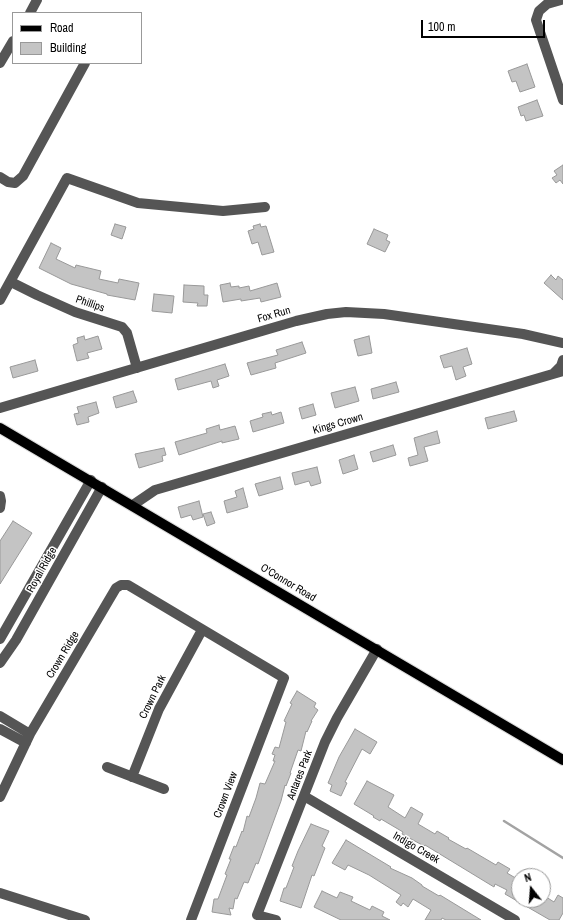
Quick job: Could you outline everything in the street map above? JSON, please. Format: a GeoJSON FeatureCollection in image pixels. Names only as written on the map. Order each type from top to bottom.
{"type":"FeatureCollection","features":[{"type":"Feature","properties":{"kind":"main road","name":"O'Connor Road"},"geometry":{"type":"LineString","coordinates":[[0,428],[91,480],[563,760]]}},
{"type":"Feature","properties":{"kind":"street"},"geometry":{"type":"LineString","coordinates":[[31,12],[37,0]]}},
{"type":"Feature","properties":{"kind":"street"},"geometry":{"type":"LineString","coordinates":[[561,0],[547,4],[539,11],[536,20],[563,100]]}},
{"type":"Feature","properties":{"kind":"street"},"geometry":{"type":"LineString","coordinates":[[0,63],[12,43]]}},
{"type":"Feature","properties":{"kind":"street"},"geometry":{"type":"LineString","coordinates":[[0,177],[8,182],[15,183],[23,176],[84,64]]}},
{"type":"Feature","properties":{"kind":"street"},"geometry":{"type":"LineString","coordinates":[[0,300],[67,178],[138,203],[223,212],[265,207]]}},
{"type":"Feature","properties":{"kind":"street","name":"Phillips"},"geometry":{"type":"LineString","coordinates":[[11,282],[75,312],[122,326],[127,333],[137,368]]}},
{"type":"Feature","properties":{"kind":"street","name":"Fox Run"},"geometry":{"type":"LineString","coordinates":[[0,408],[304,319],[327,314],[346,312],[384,314],[523,334],[560,343]]}},
{"type":"Feature","properties":{"kind":"street"},"geometry":{"type":"LineString","coordinates":[[560,343],[563,355]]}},
{"type":"Feature","properties":{"kind":"street","name":"Kings Crown"},"geometry":{"type":"LineString","coordinates":[[133,505],[155,490],[559,372],[563,360]]}},
{"type":"Feature","properties":{"kind":"street","name":"Royal Ridge"},"geometry":{"type":"LineString","coordinates":[[0,639],[91,480]]}},
{"type":"Feature","properties":{"kind":"street","name":"Royal Ridge"},"geometry":{"type":"LineString","coordinates":[[0,663],[16,640],[102,487]]}},
{"type":"Feature","properties":{"kind":"street"},"geometry":{"type":"LineString","coordinates":[[0,496],[0,508]]}},
{"type":"Feature","properties":{"kind":"street","name":"Crown Ridge"},"geometry":{"type":"LineString","coordinates":[[0,797],[28,738],[116,588],[122,585],[128,585],[202,630]]}},
{"type":"Feature","properties":{"kind":"street","name":"Crown View"},"geometry":{"type":"LineString","coordinates":[[192,920],[284,678],[202,630]]}},
{"type":"Feature","properties":{"kind":"street","name":"Crown Park"},"geometry":{"type":"LineString","coordinates":[[132,777],[159,709],[202,630]]}},
{"type":"Feature","properties":{"kind":"street","name":"Antares Park"},"geometry":{"type":"LineString","coordinates":[[276,920],[256,915],[325,742],[337,718],[377,650]]}},
{"type":"Feature","properties":{"kind":"street"},"geometry":{"type":"LineString","coordinates":[[0,716],[28,738]]}},
{"type":"Feature","properties":{"kind":"street"},"geometry":{"type":"LineString","coordinates":[[0,729],[28,738]]}},
{"type":"Feature","properties":{"kind":"street"},"geometry":{"type":"LineString","coordinates":[[107,767],[164,789]]}},
{"type":"Feature","properties":{"kind":"street","name":"Indigo Creek"},"geometry":{"type":"LineString","coordinates":[[304,796],[515,920]]}},
{"type":"Feature","properties":{"kind":"street"},"geometry":{"type":"LineString","coordinates":[[0,893],[84,920]]}},
{"type":"Feature","properties":{"kind":"building"},"geometry":{"type":"Polygon","coordinates":[[[527,64],[535,87],[520,92],[516,81],[512,82],[508,71],[527,64]]]}},
{"type":"Feature","properties":{"kind":"building"},"geometry":{"type":"Polygon","coordinates":[[[537,100],[543,116],[526,121],[524,115],[521,116],[518,107],[537,100]]]}},
{"type":"Feature","properties":{"kind":"building"},"geometry":{"type":"Polygon","coordinates":[[[563,165],[563,184],[560,180],[556,183],[552,178],[557,175],[554,171],[563,165]]]}},
{"type":"Feature","properties":{"kind":"building"},"geometry":{"type":"Polygon","coordinates":[[[115,224],[126,227],[122,239],[111,235],[115,224]]]}},
{"type":"Feature","properties":{"kind":"building"},"geometry":{"type":"Polygon","coordinates":[[[260,224],[261,227],[266,226],[274,252],[262,255],[258,242],[252,244],[248,231],[254,229],[253,226],[260,224]]]}},
{"type":"Feature","properties":{"kind":"building"},"geometry":{"type":"Polygon","coordinates":[[[374,229],[388,235],[386,240],[390,242],[385,252],[367,244],[374,229]]]}},
{"type":"Feature","properties":{"kind":"building"},"geometry":{"type":"Polygon","coordinates":[[[51,243],[61,248],[56,259],[75,268],[76,265],[101,271],[99,279],[118,283],[119,279],[139,283],[135,300],[107,295],[71,284],[39,268],[51,243]]]}},
{"type":"Feature","properties":{"kind":"building"},"geometry":{"type":"Polygon","coordinates":[[[551,275],[556,280],[558,276],[563,280],[563,300],[544,283],[551,275]]]}},
{"type":"Feature","properties":{"kind":"building"},"geometry":{"type":"Polygon","coordinates":[[[230,283],[231,287],[239,286],[239,288],[249,286],[250,291],[277,283],[281,297],[261,302],[260,298],[223,302],[220,285],[230,283]]]}},
{"type":"Feature","properties":{"kind":"building"},"geometry":{"type":"Polygon","coordinates":[[[184,285],[204,286],[204,295],[208,295],[207,306],[197,306],[198,303],[183,302],[184,285]]]}},
{"type":"Feature","properties":{"kind":"building"},"geometry":{"type":"Polygon","coordinates":[[[154,294],[174,296],[172,313],[152,311],[154,294]]]}},
{"type":"Feature","properties":{"kind":"building"},"geometry":{"type":"Polygon","coordinates":[[[84,336],[85,340],[98,336],[102,349],[87,353],[89,358],[77,361],[73,345],[78,343],[77,338],[84,336]]]}},
{"type":"Feature","properties":{"kind":"building"},"geometry":{"type":"Polygon","coordinates":[[[369,336],[372,353],[358,356],[354,340],[369,336]]]}},
{"type":"Feature","properties":{"kind":"building"},"geometry":{"type":"Polygon","coordinates":[[[302,342],[306,353],[275,363],[276,368],[251,375],[247,363],[278,355],[276,350],[302,342]]]}},
{"type":"Feature","properties":{"kind":"building"},"geometry":{"type":"Polygon","coordinates":[[[467,348],[472,364],[463,367],[466,376],[456,380],[452,366],[444,368],[440,356],[467,348]]]}},
{"type":"Feature","properties":{"kind":"building"},"geometry":{"type":"Polygon","coordinates":[[[35,360],[38,371],[13,378],[10,367],[35,360]]]}},
{"type":"Feature","properties":{"kind":"building"},"geometry":{"type":"Polygon","coordinates":[[[225,364],[229,376],[217,380],[219,386],[213,388],[211,381],[178,390],[175,379],[225,364]]]}},
{"type":"Feature","properties":{"kind":"building"},"geometry":{"type":"Polygon","coordinates":[[[396,382],[399,392],[373,399],[371,389],[396,382]]]}},
{"type":"Feature","properties":{"kind":"building"},"geometry":{"type":"Polygon","coordinates":[[[355,387],[359,401],[335,408],[331,393],[355,387]]]}},
{"type":"Feature","properties":{"kind":"building"},"geometry":{"type":"Polygon","coordinates":[[[133,391],[137,402],[116,408],[113,397],[133,391]]]}},
{"type":"Feature","properties":{"kind":"building"},"geometry":{"type":"Polygon","coordinates":[[[96,402],[99,413],[88,417],[89,422],[77,425],[74,414],[79,413],[77,407],[96,402]]]}},
{"type":"Feature","properties":{"kind":"building"},"geometry":{"type":"Polygon","coordinates":[[[313,404],[316,415],[302,419],[299,408],[313,404]]]}},
{"type":"Feature","properties":{"kind":"building"},"geometry":{"type":"Polygon","coordinates":[[[514,411],[517,421],[488,429],[485,418],[514,411]]]}},
{"type":"Feature","properties":{"kind":"building"},"geometry":{"type":"Polygon","coordinates":[[[271,412],[272,415],[281,412],[284,423],[253,432],[250,421],[263,417],[262,414],[271,412]]]}},
{"type":"Feature","properties":{"kind":"building"},"geometry":{"type":"Polygon","coordinates":[[[219,425],[220,430],[235,426],[239,439],[222,443],[222,441],[179,455],[175,442],[207,433],[206,429],[219,425]]]}},
{"type":"Feature","properties":{"kind":"building"},"geometry":{"type":"Polygon","coordinates":[[[437,431],[440,443],[424,447],[428,461],[410,466],[408,458],[418,455],[414,438],[437,431]]]}},
{"type":"Feature","properties":{"kind":"building"},"geometry":{"type":"Polygon","coordinates":[[[393,445],[396,455],[373,462],[370,452],[393,445]]]}},
{"type":"Feature","properties":{"kind":"building"},"geometry":{"type":"Polygon","coordinates":[[[164,448],[166,455],[162,456],[163,461],[139,468],[135,454],[164,448]]]}},
{"type":"Feature","properties":{"kind":"building"},"geometry":{"type":"Polygon","coordinates":[[[354,455],[358,469],[343,474],[339,460],[354,455]]]}},
{"type":"Feature","properties":{"kind":"building"},"geometry":{"type":"Polygon","coordinates":[[[317,467],[321,483],[311,486],[309,481],[295,485],[292,473],[317,467]]]}},
{"type":"Feature","properties":{"kind":"building"},"geometry":{"type":"Polygon","coordinates":[[[280,477],[283,489],[259,496],[255,484],[280,477]]]}},
{"type":"Feature","properties":{"kind":"building"},"geometry":{"type":"Polygon","coordinates":[[[243,488],[248,507],[227,513],[224,501],[237,497],[235,491],[243,488]]]}},
{"type":"Feature","properties":{"kind":"building"},"geometry":{"type":"Polygon","coordinates":[[[199,501],[203,517],[193,520],[191,515],[181,518],[178,507],[199,501]]]}},
{"type":"Feature","properties":{"kind":"building"},"geometry":{"type":"Polygon","coordinates":[[[211,512],[215,523],[207,526],[203,514],[211,512]]]}},
{"type":"Feature","properties":{"kind":"building"},"geometry":{"type":"Polygon","coordinates":[[[13,521],[32,533],[0,584],[0,541],[13,521]]]}},
{"type":"Feature","properties":{"kind":"building"},"geometry":{"type":"Polygon","coordinates":[[[297,691],[316,703],[314,707],[318,710],[311,721],[307,732],[306,731],[301,751],[298,750],[258,864],[256,863],[248,883],[244,882],[237,899],[235,898],[233,909],[229,908],[231,915],[212,912],[214,899],[218,899],[227,875],[225,874],[231,859],[229,859],[234,846],[236,847],[242,831],[243,832],[247,816],[249,817],[260,783],[265,784],[275,761],[273,761],[275,755],[272,754],[275,747],[279,748],[286,722],[284,721],[292,704],[290,703],[297,691]]]}},
{"type":"Feature","properties":{"kind":"building"},"geometry":{"type":"Polygon","coordinates":[[[355,729],[377,742],[370,754],[362,749],[345,782],[347,783],[341,796],[330,791],[332,785],[328,783],[339,757],[355,729]]]}},
{"type":"Feature","properties":{"kind":"building"},"geometry":{"type":"Polygon","coordinates":[[[367,781],[394,795],[388,807],[405,818],[411,807],[423,814],[418,824],[435,834],[437,831],[449,838],[448,839],[496,865],[498,862],[510,869],[507,873],[511,875],[511,897],[505,894],[507,890],[495,884],[494,887],[425,845],[424,846],[402,834],[403,832],[381,819],[380,821],[373,817],[374,816],[354,804],[367,781]]]}},
{"type":"Feature","properties":{"kind":"building"},"geometry":{"type":"Polygon","coordinates":[[[311,824],[329,831],[322,846],[325,848],[314,876],[312,875],[301,908],[280,901],[284,888],[286,888],[294,867],[292,866],[298,851],[311,824]]]}},
{"type":"Feature","properties":{"kind":"building"},"geometry":{"type":"Polygon","coordinates":[[[346,840],[391,867],[390,868],[412,878],[422,886],[481,920],[446,920],[442,918],[441,920],[425,920],[431,910],[413,899],[408,907],[403,903],[401,906],[396,902],[401,895],[369,875],[348,865],[345,870],[332,863],[346,840]]]}},
{"type":"Feature","properties":{"kind":"building"},"geometry":{"type":"Polygon","coordinates":[[[322,891],[337,898],[340,892],[353,897],[351,901],[370,910],[372,906],[384,912],[382,916],[390,920],[341,920],[314,907],[322,891]]]}},
{"type":"Feature","properties":{"kind":"building"},"geometry":{"type":"Polygon","coordinates":[[[558,895],[563,898],[563,913],[559,920],[550,920],[529,908],[551,908],[551,900],[554,902],[558,895]]]}},
{"type":"Feature","properties":{"kind":"waterway"},"geometry":{"type":"LineString","coordinates":[[504,821],[563,858]]}}]}
